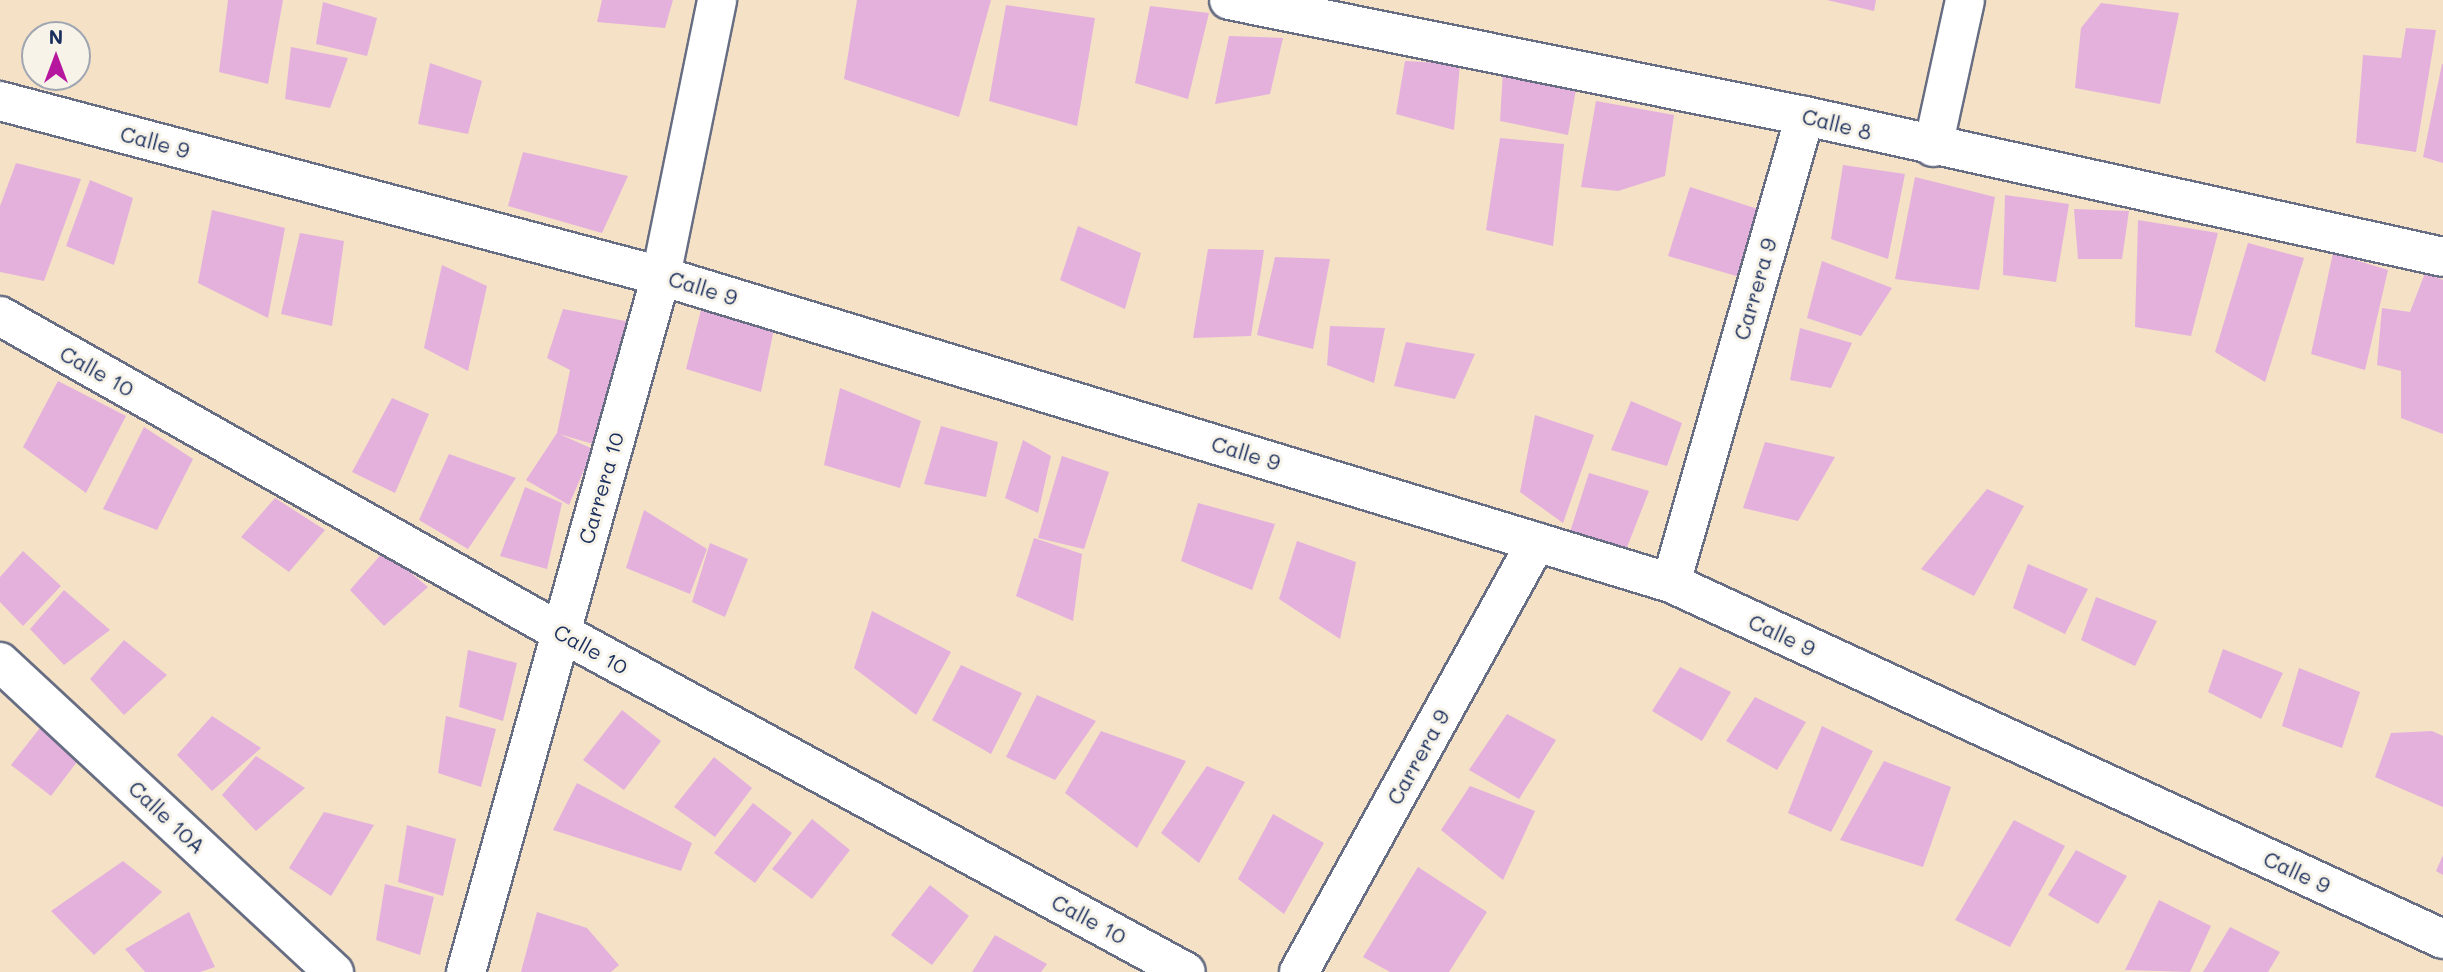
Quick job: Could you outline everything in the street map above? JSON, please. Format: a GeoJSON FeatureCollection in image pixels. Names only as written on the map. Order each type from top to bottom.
{"type":"FeatureCollection","features":[{"type":"Feature","properties":{"kind":"street","name":"Carrera 10"},"geometry":{"type":"LineString","coordinates":[[466,972],[661,275],[717,0]]}},
{"type":"Feature","properties":{"kind":"street","name":"Calle 8"},"geometry":{"type":"LineString","coordinates":[[1229,0],[1805,116],[1933,147],[2443,257]]}},
{"type":"Feature","properties":{"kind":"street"},"geometry":{"type":"LineString","coordinates":[[1933,147],[1965,0]]}},
{"type":"Feature","properties":{"kind":"street","name":"Calle 9"},"geometry":{"type":"LineString","coordinates":[[0,101],[661,275],[1671,583],[2443,939]]}},
{"type":"Feature","properties":{"kind":"street","name":"Carrera 9"},"geometry":{"type":"LineString","coordinates":[[1671,583],[1805,116]]}},
{"type":"Feature","properties":{"kind":"street","name":"Calle 10"},"geometry":{"type":"LineString","coordinates":[[0,316],[560,632],[1186,972]]}},
{"type":"Feature","properties":{"kind":"street","name":"Carrera 9"},"geometry":{"type":"LineString","coordinates":[[1299,972],[1536,542]]}},
{"type":"Feature","properties":{"kind":"street","name":"Calle 10A"},"geometry":{"type":"LineString","coordinates":[[0,662],[334,972]]}},
{"type":"Feature","properties":{"kind":"building"},"geometry":{"type":"Polygon","coordinates":[[[228,0],[283,0],[268,84],[219,72],[228,0]]]}},
{"type":"Feature","properties":{"kind":"building"},"geometry":{"type":"Polygon","coordinates":[[[602,0],[673,0],[665,28],[597,22],[602,0]]]}},
{"type":"Feature","properties":{"kind":"building"},"geometry":{"type":"Polygon","coordinates":[[[857,0],[991,0],[959,117],[844,79],[857,0]]]}},
{"type":"Feature","properties":{"kind":"building"},"geometry":{"type":"Polygon","coordinates":[[[1827,0],[1876,0],[1874,11],[1827,0]]]}},
{"type":"Feature","properties":{"kind":"building"},"geometry":{"type":"Polygon","coordinates":[[[323,2],[377,18],[367,56],[316,44],[323,2]]]}},
{"type":"Feature","properties":{"kind":"building"},"geometry":{"type":"Polygon","coordinates":[[[2101,3],[2179,13],[2160,104],[2075,88],[2081,28],[2101,3]]]}},
{"type":"Feature","properties":{"kind":"building"},"geometry":{"type":"Polygon","coordinates":[[[1006,5],[1095,18],[1077,126],[989,101],[1006,5]]]}},
{"type":"Feature","properties":{"kind":"building"},"geometry":{"type":"Polygon","coordinates":[[[1150,6],[1209,13],[1188,99],[1135,83],[1150,6]]]}},
{"type":"Feature","properties":{"kind":"building"},"geometry":{"type":"Polygon","coordinates":[[[2406,28],[2436,30],[2416,152],[2356,143],[2363,55],[2401,58],[2406,28]]]}},
{"type":"Feature","properties":{"kind":"building"},"geometry":{"type":"Polygon","coordinates":[[[1229,36],[1283,38],[1270,94],[1215,104],[1229,36]]]}},
{"type":"Feature","properties":{"kind":"building"},"geometry":{"type":"Polygon","coordinates":[[[291,47],[348,58],[330,108],[285,99],[291,47]]]}},
{"type":"Feature","properties":{"kind":"building"},"geometry":{"type":"Polygon","coordinates":[[[1405,61],[1460,64],[1454,130],[1396,114],[1405,61]]]}},
{"type":"Feature","properties":{"kind":"building"},"geometry":{"type":"Polygon","coordinates":[[[430,63],[482,81],[468,134],[418,124],[430,63]]]}},
{"type":"Feature","properties":{"kind":"building"},"geometry":{"type":"Polygon","coordinates":[[[2443,64],[2443,163],[2423,157],[2443,64]]]}},
{"type":"Feature","properties":{"kind":"building"},"geometry":{"type":"Polygon","coordinates":[[[1503,71],[1578,78],[1568,135],[1500,121],[1503,71]]]}},
{"type":"Feature","properties":{"kind":"building"},"geometry":{"type":"Polygon","coordinates":[[[1596,101],[1674,115],[1665,176],[1618,191],[1581,187],[1596,101]]]}},
{"type":"Feature","properties":{"kind":"building"},"geometry":{"type":"Polygon","coordinates":[[[1500,138],[1564,144],[1553,246],[1486,230],[1500,138]]]}},
{"type":"Feature","properties":{"kind":"building"},"geometry":{"type":"Polygon","coordinates":[[[523,152],[628,176],[602,233],[508,206],[523,152]]]}},
{"type":"Feature","properties":{"kind":"building"},"geometry":{"type":"Polygon","coordinates":[[[16,163],[81,179],[44,281],[0,272],[0,206],[16,163]]]}},
{"type":"Feature","properties":{"kind":"building"},"geometry":{"type":"Polygon","coordinates":[[[1843,165],[1905,174],[1888,259],[1831,239],[1843,165]]]}},
{"type":"Feature","properties":{"kind":"building"},"geometry":{"type":"Polygon","coordinates":[[[1915,177],[1995,197],[1979,290],[1895,279],[1915,177]]]}},
{"type":"Feature","properties":{"kind":"building"},"geometry":{"type":"Polygon","coordinates":[[[90,180],[133,198],[114,265],[66,246],[90,180]]]}},
{"type":"Feature","properties":{"kind":"building"},"geometry":{"type":"Polygon","coordinates":[[[1690,187],[1767,212],[1750,280],[1668,256],[1690,187]]]}},
{"type":"Feature","properties":{"kind":"building"},"geometry":{"type":"Polygon","coordinates":[[[2005,195],[2069,204],[2056,282],[2003,275],[2005,195]]]}},
{"type":"Feature","properties":{"kind":"building"},"geometry":{"type":"Polygon","coordinates":[[[2074,209],[2129,211],[2122,259],[2078,259],[2074,209]]]}},
{"type":"Feature","properties":{"kind":"building"},"geometry":{"type":"Polygon","coordinates":[[[212,210],[285,228],[268,318],[198,283],[212,210]]]}},
{"type":"Feature","properties":{"kind":"building"},"geometry":{"type":"Polygon","coordinates":[[[2138,220],[2218,233],[2191,336],[2135,327],[2138,220]]]}},
{"type":"Feature","properties":{"kind":"building"},"geometry":{"type":"Polygon","coordinates":[[[1078,226],[1141,253],[1125,309],[1060,280],[1078,226]]]}},
{"type":"Feature","properties":{"kind":"building"},"geometry":{"type":"Polygon","coordinates":[[[300,233],[344,241],[332,326],[281,314],[300,233]]]}},
{"type":"Feature","properties":{"kind":"building"},"geometry":{"type":"Polygon","coordinates":[[[2248,243],[2304,258],[2265,382],[2215,352],[2248,243]]]}},
{"type":"Feature","properties":{"kind":"building"},"geometry":{"type":"Polygon","coordinates":[[[1208,249],[1264,250],[1251,336],[1193,338],[1208,249]]]}},
{"type":"Feature","properties":{"kind":"building"},"geometry":{"type":"Polygon","coordinates":[[[2333,253],[2388,270],[2365,370],[2311,354],[2333,253]]]}},
{"type":"Feature","properties":{"kind":"building"},"geometry":{"type":"Polygon","coordinates":[[[1275,257],[1330,259],[1313,349],[1257,335],[1275,257]]]}},
{"type":"Feature","properties":{"kind":"building"},"geometry":{"type":"Polygon","coordinates":[[[1822,261],[1892,288],[1861,336],[1807,318],[1822,261]]]}},
{"type":"Feature","properties":{"kind":"building"},"geometry":{"type":"Polygon","coordinates":[[[442,265],[487,286],[468,371],[424,348],[442,265]]]}},
{"type":"Feature","properties":{"kind":"building"},"geometry":{"type":"Polygon","coordinates":[[[2425,273],[2443,280],[2443,434],[2401,418],[2401,371],[2377,365],[2382,308],[2410,312],[2425,273]]]}},
{"type":"Feature","properties":{"kind":"building"},"geometry":{"type":"Polygon","coordinates":[[[705,294],[777,314],[761,392],[686,369],[705,294]]]}},
{"type":"Feature","properties":{"kind":"building"},"geometry":{"type":"Polygon","coordinates":[[[563,309],[630,322],[593,444],[559,434],[593,449],[569,505],[526,480],[557,433],[570,370],[547,358],[563,309]]]}},
{"type":"Feature","properties":{"kind":"building"},"geometry":{"type":"Polygon","coordinates":[[[1330,326],[1385,328],[1374,383],[1327,365],[1330,326]]]}},
{"type":"Feature","properties":{"kind":"building"},"geometry":{"type":"Polygon","coordinates":[[[1800,328],[1852,343],[1831,388],[1790,380],[1800,328]]]}},
{"type":"Feature","properties":{"kind":"building"},"geometry":{"type":"Polygon","coordinates":[[[1406,342],[1475,354],[1455,399],[1394,386],[1406,342]]]}},
{"type":"Feature","properties":{"kind":"building"},"geometry":{"type":"Polygon","coordinates":[[[58,381],[126,416],[86,493],[23,447],[58,381]]]}},
{"type":"Feature","properties":{"kind":"building"},"geometry":{"type":"Polygon","coordinates":[[[840,388],[921,421],[900,488],[824,465],[840,388]]]}},
{"type":"Feature","properties":{"kind":"building"},"geometry":{"type":"Polygon","coordinates":[[[392,398],[429,414],[395,493],[352,472],[392,398]]]}},
{"type":"Feature","properties":{"kind":"building"},"geometry":{"type":"Polygon","coordinates":[[[1631,401],[1682,423],[1667,466],[1611,450],[1631,401]]]}},
{"type":"Feature","properties":{"kind":"building"},"geometry":{"type":"Polygon","coordinates":[[[1535,415],[1594,435],[1563,523],[1520,492],[1535,415]]]}},
{"type":"Feature","properties":{"kind":"building"},"geometry":{"type":"Polygon","coordinates":[[[941,426],[998,442],[986,497],[924,484],[941,426]]]}},
{"type":"Feature","properties":{"kind":"building"},"geometry":{"type":"Polygon","coordinates":[[[144,427],[193,459],[157,530],[103,509],[144,427]]]}},
{"type":"Feature","properties":{"kind":"building"},"geometry":{"type":"Polygon","coordinates":[[[1023,440],[1051,456],[1038,513],[1005,498],[1023,440]]]}},
{"type":"Feature","properties":{"kind":"building"},"geometry":{"type":"Polygon","coordinates":[[[1765,442],[1835,457],[1798,521],[1743,508],[1765,442]]]}},
{"type":"Feature","properties":{"kind":"building"},"geometry":{"type":"Polygon","coordinates":[[[449,454],[516,478],[468,549],[419,520],[449,454]]]}},
{"type":"Feature","properties":{"kind":"building"},"geometry":{"type":"Polygon","coordinates":[[[1062,456],[1109,472],[1084,549],[1038,538],[1062,456]]]}},
{"type":"Feature","properties":{"kind":"building"},"geometry":{"type":"Polygon","coordinates":[[[1589,473],[1649,491],[1622,560],[1569,535],[1589,473]]]}},
{"type":"Feature","properties":{"kind":"building"},"geometry":{"type":"Polygon","coordinates":[[[525,487],[562,503],[547,569],[500,556],[525,487]]]}},
{"type":"Feature","properties":{"kind":"building"},"geometry":{"type":"Polygon","coordinates":[[[1987,489],[2024,506],[1974,596],[1921,569],[1987,489]]]}},
{"type":"Feature","properties":{"kind":"building"},"geometry":{"type":"Polygon","coordinates":[[[275,498],[325,530],[289,572],[241,537],[275,498]]]}},
{"type":"Feature","properties":{"kind":"building"},"geometry":{"type":"Polygon","coordinates":[[[1198,503],[1275,524],[1252,590],[1181,561],[1198,503]]]}},
{"type":"Feature","properties":{"kind":"building"},"geometry":{"type":"Polygon","coordinates":[[[644,510],[707,549],[690,594],[626,568],[644,510]]]}},
{"type":"Feature","properties":{"kind":"building"},"geometry":{"type":"Polygon","coordinates":[[[1034,538],[1082,554],[1073,621],[1016,596],[1034,538]]]}},
{"type":"Feature","properties":{"kind":"building"},"geometry":{"type":"Polygon","coordinates":[[[1297,541],[1356,562],[1340,639],[1279,599],[1297,541]]]}},
{"type":"Feature","properties":{"kind":"building"},"geometry":{"type":"Polygon","coordinates":[[[710,543],[748,559],[725,617],[692,602],[710,543]]]}},
{"type":"Feature","properties":{"kind":"building"},"geometry":{"type":"Polygon","coordinates":[[[23,551],[61,586],[23,626],[0,602],[0,577],[23,551]]]}},
{"type":"Feature","properties":{"kind":"building"},"geometry":{"type":"Polygon","coordinates":[[[384,551],[428,587],[384,626],[350,590],[384,551]]]}},
{"type":"Feature","properties":{"kind":"building"},"geometry":{"type":"Polygon","coordinates":[[[2028,564],[2088,589],[2065,634],[2013,608],[2028,564]]]}},
{"type":"Feature","properties":{"kind":"building"},"geometry":{"type":"Polygon","coordinates":[[[64,590],[110,630],[64,665],[30,629],[64,590]]]}},
{"type":"Feature","properties":{"kind":"building"},"geometry":{"type":"Polygon","coordinates":[[[2096,597],[2157,621],[2135,666],[2081,640],[2096,597]]]}},
{"type":"Feature","properties":{"kind":"building"},"geometry":{"type":"Polygon","coordinates":[[[872,611],[951,652],[916,715],[854,668],[872,611]]]}},
{"type":"Feature","properties":{"kind":"building"},"geometry":{"type":"Polygon","coordinates":[[[124,640],[167,675],[124,715],[90,679],[124,640]]]}},
{"type":"Feature","properties":{"kind":"building"},"geometry":{"type":"Polygon","coordinates":[[[2223,649],[2283,673],[2261,719],[2208,692],[2223,649]]]}},
{"type":"Feature","properties":{"kind":"building"},"geometry":{"type":"Polygon","coordinates":[[[468,650],[517,663],[503,721],[459,707],[468,650]]]}},
{"type":"Feature","properties":{"kind":"building"},"geometry":{"type":"Polygon","coordinates":[[[961,665],[1022,693],[991,754],[932,720],[961,665]]]}},
{"type":"Feature","properties":{"kind":"building"},"geometry":{"type":"Polygon","coordinates":[[[1680,667],[1731,692],[1702,741],[1652,711],[1680,667]]]}},
{"type":"Feature","properties":{"kind":"building"},"geometry":{"type":"Polygon","coordinates":[[[2299,668],[2360,692],[2342,748],[2282,726],[2299,668]]]}},
{"type":"Feature","properties":{"kind":"building"},"geometry":{"type":"Polygon","coordinates":[[[1037,695],[1096,721],[1055,780],[1006,757],[1037,695]]]}},
{"type":"Feature","properties":{"kind":"building"},"geometry":{"type":"Polygon","coordinates":[[[1755,697],[1806,722],[1777,770],[1726,741],[1755,697]]]}},
{"type":"Feature","properties":{"kind":"building"},"geometry":{"type":"Polygon","coordinates":[[[622,710],[661,741],[624,790],[583,760],[622,710]]]}},
{"type":"Feature","properties":{"kind":"building"},"geometry":{"type":"Polygon","coordinates":[[[1507,714],[1556,740],[1519,799],[1469,770],[1507,714]]]}},
{"type":"Feature","properties":{"kind":"building"},"geometry":{"type":"Polygon","coordinates":[[[50,715],[89,746],[51,796],[11,765],[50,715]]]}},
{"type":"Feature","properties":{"kind":"building"},"geometry":{"type":"Polygon","coordinates":[[[212,716],[261,748],[212,791],[177,755],[212,716]]]}},
{"type":"Feature","properties":{"kind":"building"},"geometry":{"type":"Polygon","coordinates":[[[446,716],[496,729],[481,787],[438,773],[446,716]]]}},
{"type":"Feature","properties":{"kind":"building"},"geometry":{"type":"Polygon","coordinates":[[[1822,726],[1873,751],[1831,832],[1788,813],[1822,726]]]}},
{"type":"Feature","properties":{"kind":"building"},"geometry":{"type":"Polygon","coordinates":[[[1101,731],[1186,761],[1137,848],[1065,793],[1101,731]]]}},
{"type":"Feature","properties":{"kind":"building"},"geometry":{"type":"Polygon","coordinates":[[[2432,731],[2443,736],[2443,807],[2375,777],[2391,733],[2432,731]]]}},
{"type":"Feature","properties":{"kind":"building"},"geometry":{"type":"Polygon","coordinates":[[[256,756],[305,788],[256,831],[222,795],[256,756]]]}},
{"type":"Feature","properties":{"kind":"building"},"geometry":{"type":"Polygon","coordinates":[[[714,757],[752,788],[715,837],[674,807],[714,757]]]}},
{"type":"Feature","properties":{"kind":"building"},"geometry":{"type":"Polygon","coordinates":[[[1884,761],[1951,787],[1923,867],[1840,840],[1884,761]]]}},
{"type":"Feature","properties":{"kind":"building"},"geometry":{"type":"Polygon","coordinates":[[[1207,766],[1245,782],[1199,863],[1161,833],[1207,766]]]}},
{"type":"Feature","properties":{"kind":"building"},"geometry":{"type":"Polygon","coordinates":[[[577,783],[692,843],[681,871],[553,830],[577,783]]]}},
{"type":"Feature","properties":{"kind":"building"},"geometry":{"type":"Polygon","coordinates":[[[1470,786],[1535,811],[1503,880],[1441,830],[1470,786]]]}},
{"type":"Feature","properties":{"kind":"building"},"geometry":{"type":"Polygon","coordinates":[[[753,803],[792,833],[755,883],[714,853],[753,803]]]}},
{"type":"Feature","properties":{"kind":"building"},"geometry":{"type":"Polygon","coordinates":[[[324,812],[374,825],[331,896],[289,868],[324,812]]]}},
{"type":"Feature","properties":{"kind":"building"},"geometry":{"type":"Polygon","coordinates":[[[1273,814],[1324,843],[1284,914],[1238,879],[1273,814]]]}},
{"type":"Feature","properties":{"kind":"building"},"geometry":{"type":"Polygon","coordinates":[[[812,819],[850,850],[812,899],[772,869],[812,819]]]}},
{"type":"Feature","properties":{"kind":"building"},"geometry":{"type":"Polygon","coordinates":[[[2014,820],[2065,846],[2010,947],[1955,920],[2014,820]]]}},
{"type":"Feature","properties":{"kind":"building"},"geometry":{"type":"Polygon","coordinates":[[[407,825],[456,839],[443,896],[398,882],[407,825]]]}},
{"type":"Feature","properties":{"kind":"building"},"geometry":{"type":"Polygon","coordinates":[[[2076,850],[2127,876],[2098,924],[2048,895],[2076,850]]]}},
{"type":"Feature","properties":{"kind":"building"},"geometry":{"type":"Polygon","coordinates":[[[2443,855],[2443,875],[2436,871],[2443,855]]]}},
{"type":"Feature","properties":{"kind":"building"},"geometry":{"type":"Polygon","coordinates":[[[123,861],[162,892],[94,955],[51,911],[123,861]]]}},
{"type":"Feature","properties":{"kind":"building"},"geometry":{"type":"Polygon","coordinates":[[[1418,867],[1487,912],[1449,972],[1390,972],[1363,957],[1418,867]]]}},
{"type":"Feature","properties":{"kind":"building"},"geometry":{"type":"Polygon","coordinates":[[[385,884],[434,897],[420,955],[376,940],[385,884]]]}},
{"type":"Feature","properties":{"kind":"building"},"geometry":{"type":"Polygon","coordinates":[[[930,885],[969,916],[932,965],[891,935],[930,885]]]}},
{"type":"Feature","properties":{"kind":"building"},"geometry":{"type":"Polygon","coordinates":[[[2159,900],[2211,926],[2190,972],[2125,970],[2159,900]]]}},
{"type":"Feature","properties":{"kind":"building"},"geometry":{"type":"Polygon","coordinates":[[[189,912],[215,967],[200,972],[145,972],[125,949],[189,912]]]}},
{"type":"Feature","properties":{"kind":"building"},"geometry":{"type":"Polygon","coordinates":[[[537,912],[587,928],[619,965],[611,972],[521,972],[537,912]]]}},
{"type":"Feature","properties":{"kind":"building"},"geometry":{"type":"Polygon","coordinates":[[[2230,927],[2280,952],[2268,972],[2203,972],[2230,927]]]}},
{"type":"Feature","properties":{"kind":"building"},"geometry":{"type":"Polygon","coordinates":[[[995,935],[1047,964],[1041,972],[972,972],[995,935]]]}}]}
